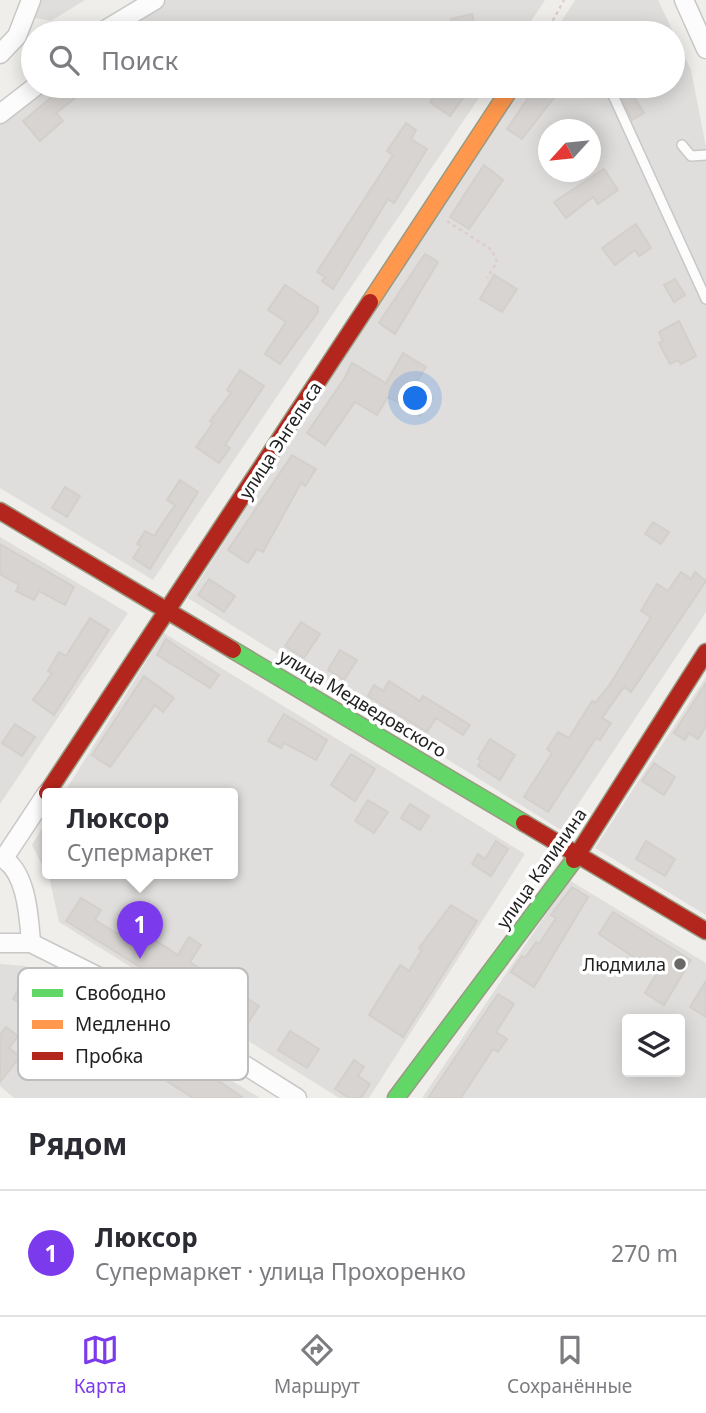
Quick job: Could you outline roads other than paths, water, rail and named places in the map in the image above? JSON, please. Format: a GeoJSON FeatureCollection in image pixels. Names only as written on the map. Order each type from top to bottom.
{"type":"FeatureCollection","features":[{"type":"Feature","properties":{"kind":"street"},"geometry":{"type":"LineString","coordinates":[[23,21],[31,0]]}},
{"type":"Feature","properties":{"kind":"street"},"geometry":{"type":"LineString","coordinates":[[120,21],[155,0]]}},
{"type":"Feature","properties":{"kind":"street"},"geometry":{"type":"LineString","coordinates":[[684,0],[706,49]]}},
{"type":"Feature","properties":{"kind":"street"},"geometry":{"type":"LineString","coordinates":[[0,54],[17,36],[21,26]]}},
{"type":"Feature","properties":{"kind":"street"},"geometry":{"type":"LineString","coordinates":[[0,114],[21,98]]}},
{"type":"Feature","properties":{"kind":"street","name":"улица Энгельса"},"geometry":{"type":"LineString","coordinates":[[50,788],[504,98]]}},
{"type":"Feature","properties":{"kind":"street","name":"улица Медведовского"},"geometry":{"type":"LineString","coordinates":[[0,511],[706,930]]}},
{"type":"Feature","properties":{"kind":"street","name":"улица Калинина"},"geometry":{"type":"LineString","coordinates":[[396,1098],[579,853],[706,652]]}},
{"type":"Feature","properties":{"kind":"street","name":"улица Энгельса"},"geometry":{"type":"LineString","coordinates":[[2,857],[42,800]]}},
{"type":"Feature","properties":{"kind":"street"},"geometry":{"type":"LineString","coordinates":[[2,857],[26,897],[31,943]]}},
{"type":"Feature","properties":{"kind":"street"},"geometry":{"type":"LineString","coordinates":[[0,943],[31,943],[81,968]]}},
{"type":"Feature","properties":{"kind":"street"},"geometry":{"type":"LineString","coordinates":[[248,1067],[297,1098]]}},
{"type":"Feature","properties":{"kind":"lane"},"geometry":{"type":"LineString","coordinates":[[614,98],[706,299]]}},
{"type":"Feature","properties":{"kind":"lane"},"geometry":{"type":"LineString","coordinates":[[682,145],[691,156],[706,155]]}},
{"type":"Feature","properties":{"kind":"place","name":"Люксор"},"geometry":{"type":"Point","coordinates":[140,959]}},
{"type":"Feature","properties":{"kind":"place","name":"Людмила"},"geometry":{"type":"Point","coordinates":[680,964]}}]}
